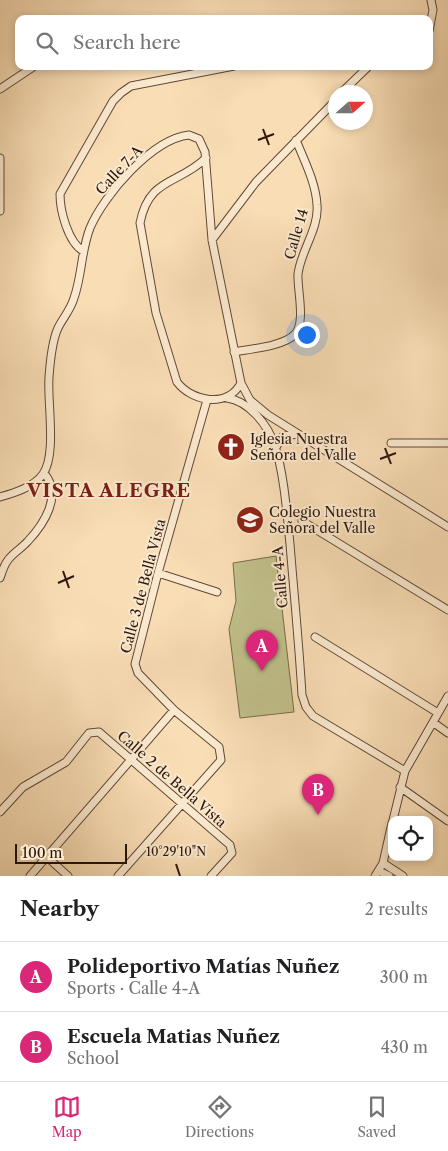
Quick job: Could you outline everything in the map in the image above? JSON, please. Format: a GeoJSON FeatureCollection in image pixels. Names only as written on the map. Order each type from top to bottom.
{"type":"FeatureCollection","features":[{"type":"Feature","properties":{"kind":"street"},"geometry":{"type":"LineString","coordinates":[[431,0],[432,15]]}},
{"type":"Feature","properties":{"kind":"street"},"geometry":{"type":"LineString","coordinates":[[0,89],[28,70]]}},
{"type":"Feature","properties":{"kind":"street"},"geometry":{"type":"LineString","coordinates":[[83,251],[77,247],[69,230],[60,203],[60,194],[113,101],[131,86],[213,70]]}},
{"type":"Feature","properties":{"kind":"street"},"geometry":{"type":"LineString","coordinates":[[349,85],[364,70]]}},
{"type":"Feature","properties":{"kind":"street"},"geometry":{"type":"LineString","coordinates":[[212,240],[256,182],[328,108]]}},
{"type":"Feature","properties":{"kind":"street","name":"Calle 7-A"},"geometry":{"type":"LineString","coordinates":[[44,473],[49,454],[49,377],[57,331],[74,299],[83,251],[91,227],[108,197],[141,161],[160,147],[189,134],[199,139],[206,158],[212,240],[241,383],[250,400],[268,415],[448,526]]}},
{"type":"Feature","properties":{"kind":"street","name":"Calle 14"},"geometry":{"type":"LineString","coordinates":[[234,352],[287,340],[295,334],[300,324],[298,274],[304,251],[316,222],[318,205],[312,181],[296,140]]}},
{"type":"Feature","properties":{"kind":"street"},"geometry":{"type":"LineString","coordinates":[[0,158],[0,211]]}},
{"type":"Feature","properties":{"kind":"street"},"geometry":{"type":"LineString","coordinates":[[206,158],[195,168],[154,190],[142,210],[140,222],[156,313],[177,382],[184,391],[208,400],[227,398],[238,400],[253,412],[270,434],[276,447]]}},
{"type":"Feature","properties":{"kind":"street"},"geometry":{"type":"LineString","coordinates":[[227,398],[235,392],[241,383]]}},
{"type":"Feature","properties":{"kind":"street","name":"Calle 3 de Bella Vista"},"geometry":{"type":"LineString","coordinates":[[183,804],[222,760],[219,746],[174,710],[138,673],[135,664],[158,573],[208,400]]}},
{"type":"Feature","properties":{"kind":"street"},"geometry":{"type":"LineString","coordinates":[[276,447],[283,436],[298,434]]}},
{"type":"Feature","properties":{"kind":"street"},"geometry":{"type":"LineString","coordinates":[[391,443],[448,443]]}},
{"type":"Feature","properties":{"kind":"street","name":"Calle 4-A"},"geometry":{"type":"LineString","coordinates":[[276,447],[287,514],[302,695],[306,708],[313,716],[405,771]]}},
{"type":"Feature","properties":{"kind":"street"},"geometry":{"type":"LineString","coordinates":[[0,496],[35,482],[44,473],[49,479],[52,489],[51,505],[42,524],[8,560],[0,578]]}},
{"type":"Feature","properties":{"kind":"street"},"geometry":{"type":"LineString","coordinates":[[302,521],[448,610]]}},
{"type":"Feature","properties":{"kind":"street"},"geometry":{"type":"LineString","coordinates":[[158,573],[217,592]]}},
{"type":"Feature","properties":{"kind":"street"},"geometry":{"type":"LineString","coordinates":[[314,638],[438,713]]}},
{"type":"Feature","properties":{"kind":"street"},"geometry":{"type":"LineString","coordinates":[[393,816],[405,771],[448,696]]}},
{"type":"Feature","properties":{"kind":"street"},"geometry":{"type":"LineString","coordinates":[[30,876],[174,710]]}},
{"type":"Feature","properties":{"kind":"street"},"geometry":{"type":"LineString","coordinates":[[434,723],[448,733]]}},
{"type":"Feature","properties":{"kind":"street","name":"Calle 2 de Bella Vista"},"geometry":{"type":"LineString","coordinates":[[0,812],[23,786],[66,762],[89,733],[100,732],[129,760],[230,845],[232,853],[211,876]]}},
{"type":"Feature","properties":{"kind":"street"},"geometry":{"type":"LineString","coordinates":[[400,787],[448,821]]}},
{"type":"Feature","properties":{"kind":"street"},"geometry":{"type":"LineString","coordinates":[[118,876],[183,804]]}},
{"type":"Feature","properties":{"kind":"street"},"geometry":{"type":"LineString","coordinates":[[388,840],[383,863],[377,874],[389,876]]}},
{"type":"Feature","properties":{"kind":"street"},"geometry":{"type":"LineString","coordinates":[[47,857],[68,876]]}},
{"type":"Feature","properties":{"kind":"street"},"geometry":{"type":"LineString","coordinates":[[383,863],[403,876]]}},
{"type":"Feature","properties":{"kind":"shaded area"},"geometry":{"type":"Polygon","coordinates":[[[276,556],[294,712],[240,718],[229,629],[236,601],[233,563],[276,556]]]}},
{"type":"Feature","properties":{"kind":"place","name":"Iglesia Nuestra Señora del Valle"},"geometry":{"type":"Point","coordinates":[231,447]}},
{"type":"Feature","properties":{"kind":"place","name":"Colegio Nuestra Señora del Valle"},"geometry":{"type":"Point","coordinates":[250,520]}},
{"type":"Feature","properties":{"kind":"place","name":"Polideportivo Matías Nuñez"},"geometry":{"type":"Point","coordinates":[262,671]}},
{"type":"Feature","properties":{"kind":"place","name":"Escuela Matias Nuñez"},"geometry":{"type":"Point","coordinates":[318,815]}},
{"type":"Feature","properties":{"kind":"district","name":"VISTA ALEGRE"},"geometry":{"type":"Point","coordinates":[109,490]}}]}
